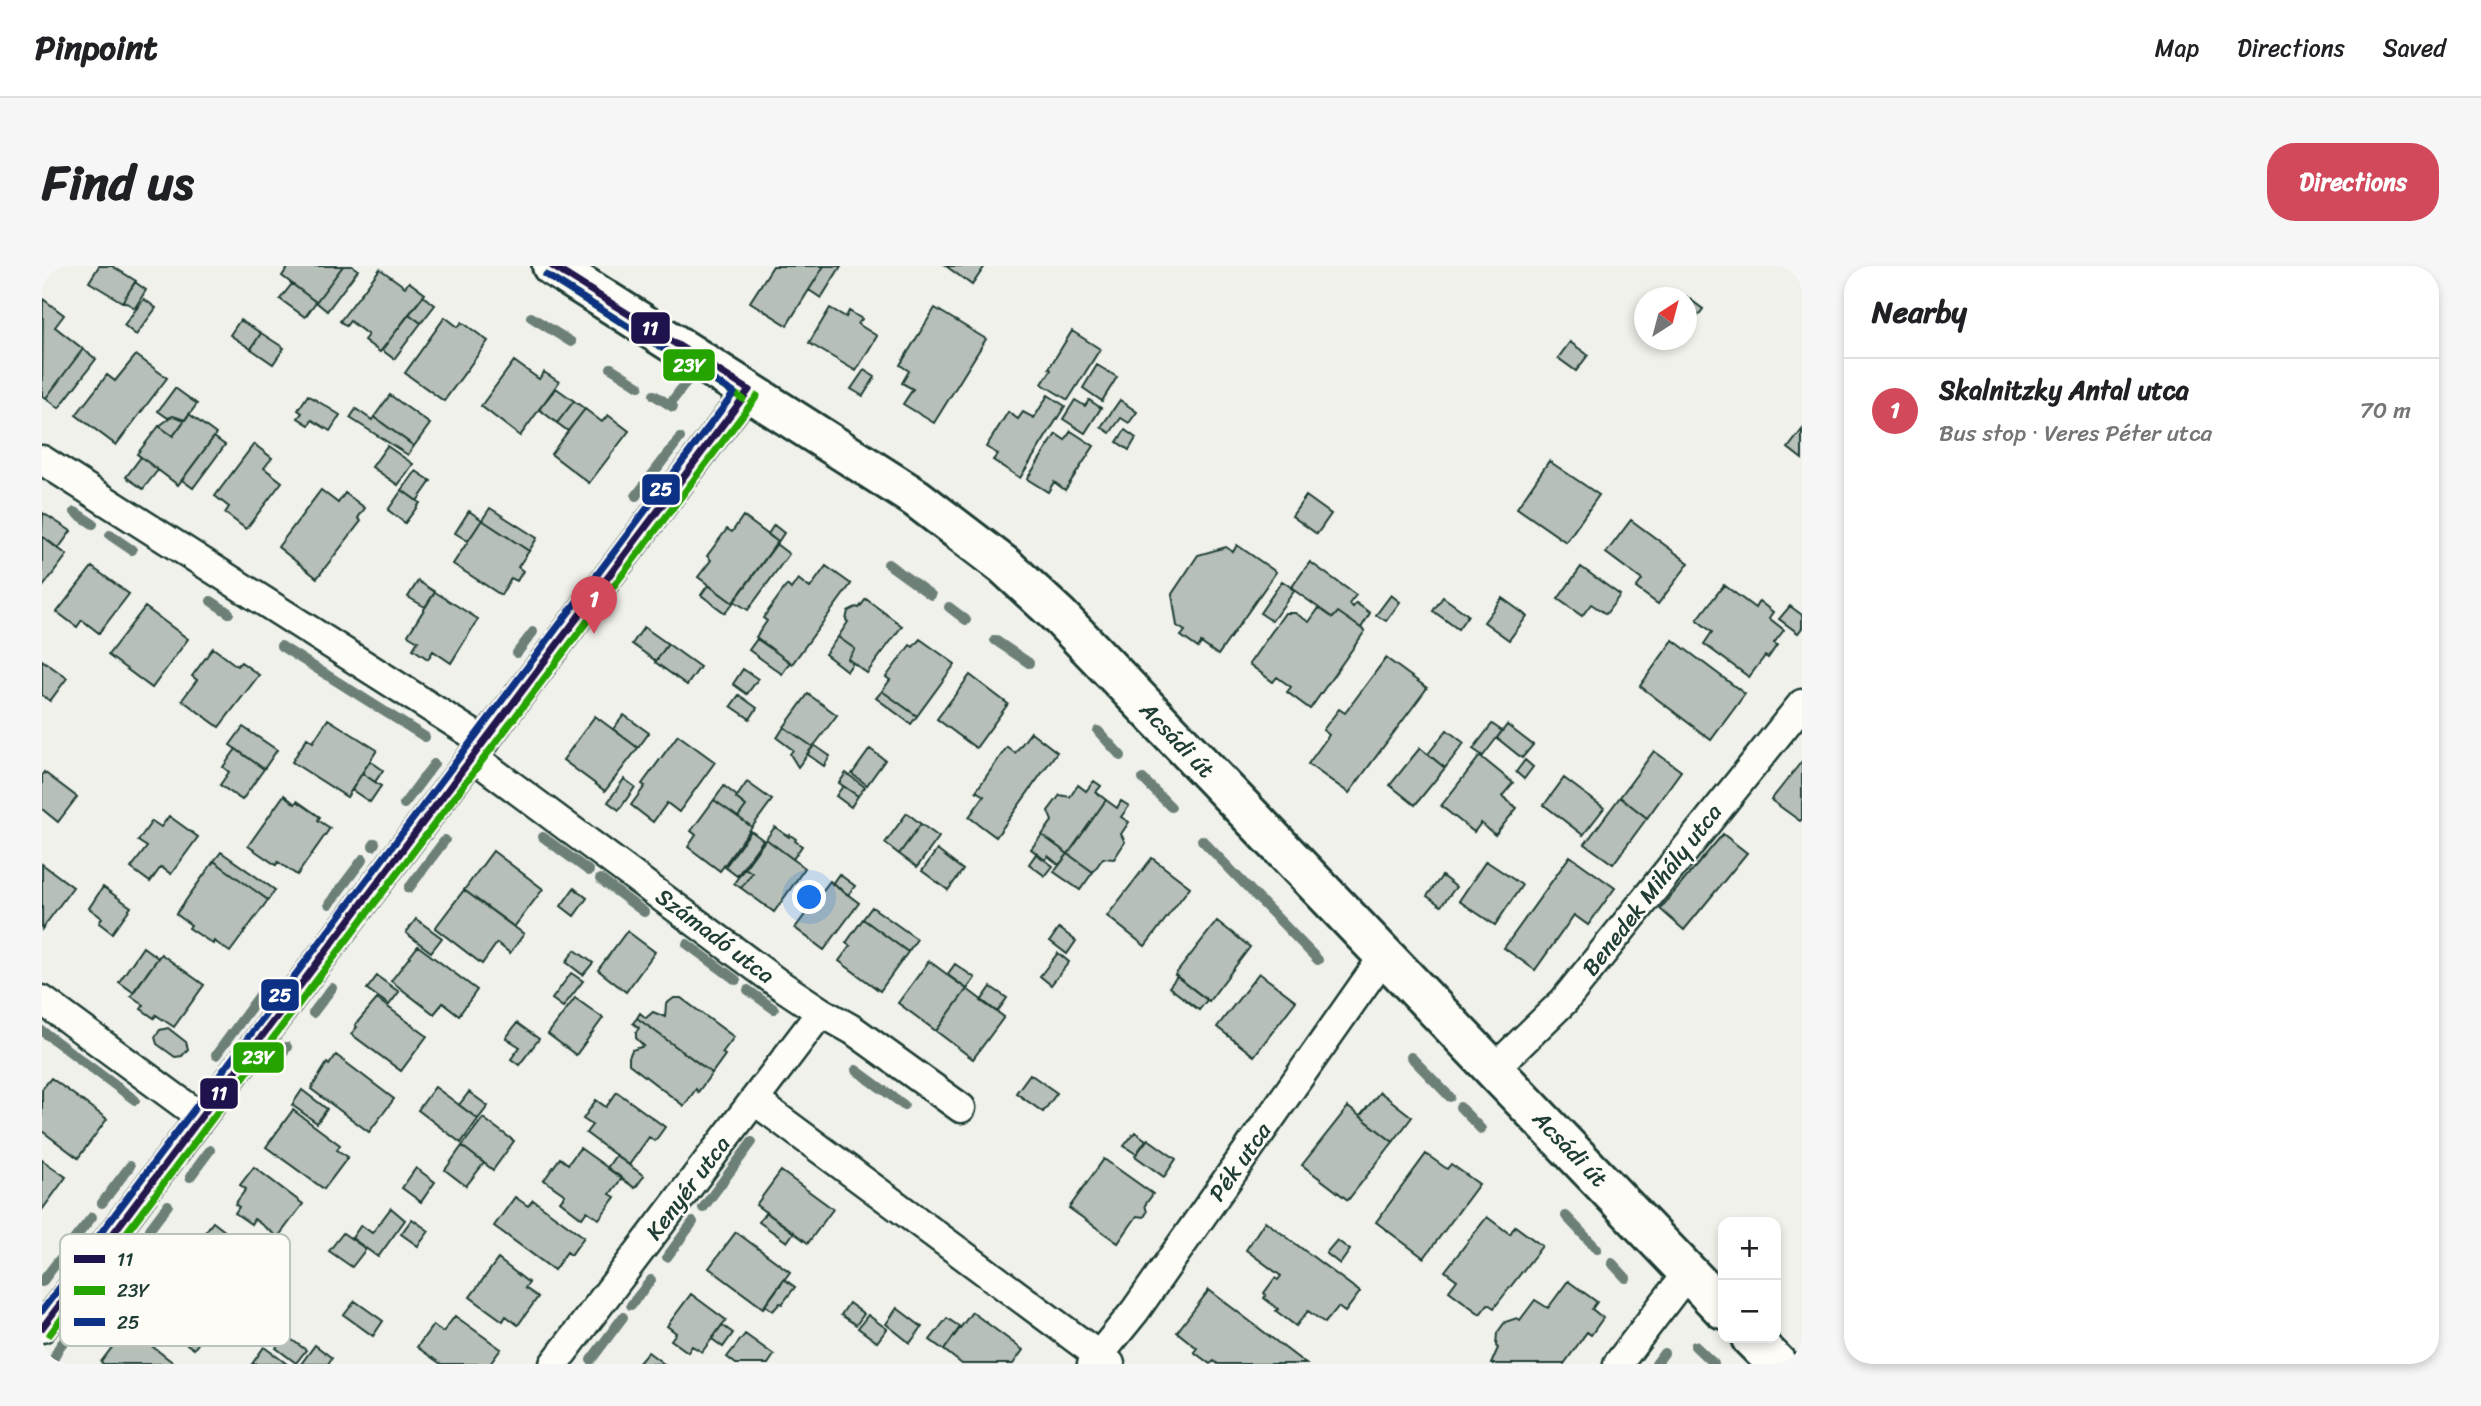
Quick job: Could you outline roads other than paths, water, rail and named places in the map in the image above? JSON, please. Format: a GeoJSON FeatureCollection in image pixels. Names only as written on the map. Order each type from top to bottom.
{"type":"FeatureCollection","features":[{"type":"Feature","properties":{"kind":"main road","name":"Acsádi út"},"geometry":{"type":"LineString","coordinates":[[552,266],[916,498],[1005,566],[1059,616],[1718,1304]]}},
{"type":"Feature","properties":{"kind":"main road"},"geometry":{"type":"LineString","coordinates":[[1756,1343],[1776,1364]]}},
{"type":"Feature","properties":{"kind":"street"},"geometry":{"type":"LineString","coordinates":[[113,1234],[749,390]]}},
{"type":"Feature","properties":{"kind":"street","name":"Számadó utca"},"geometry":{"type":"LineString","coordinates":[[42,460],[479,749],[779,984],[853,1030],[961,1108]]}},
{"type":"Feature","properties":{"kind":"street","name":"Benedek Mihály utca"},"geometry":{"type":"LineString","coordinates":[[1494,1069],[1564,1001],[1802,704]]}},
{"type":"Feature","properties":{"kind":"street","name":"Pék utca"},"geometry":{"type":"LineString","coordinates":[[1100,1361],[1384,956]]}},
{"type":"Feature","properties":{"kind":"street"},"geometry":{"type":"LineString","coordinates":[[42,1000],[201,1117]]}},
{"type":"Feature","properties":{"kind":"street","name":"Kenyér utca"},"geometry":{"type":"LineString","coordinates":[[554,1364],[821,1012]]}},
{"type":"Feature","properties":{"kind":"street"},"geometry":{"type":"LineString","coordinates":[[754,1100],[1100,1361]]}},
{"type":"Feature","properties":{"kind":"street"},"geometry":{"type":"LineString","coordinates":[[1618,1364],[1688,1272]]}},
{"type":"Feature","properties":{"kind":"street"},"geometry":{"type":"LineString","coordinates":[[42,1328],[60,1304]]}},
{"type":"Feature","properties":{"kind":"waterway"},"geometry":{"type":"LineString","coordinates":[[531,317],[571,342]]}},
{"type":"Feature","properties":{"kind":"waterway"},"geometry":{"type":"LineString","coordinates":[[611,368],[639,386]]}},
{"type":"Feature","properties":{"kind":"waterway"},"geometry":{"type":"LineString","coordinates":[[669,405],[688,380]]}},
{"type":"Feature","properties":{"kind":"waterway"},"geometry":{"type":"LineString","coordinates":[[654,395],[673,407]]}},
{"type":"Feature","properties":{"kind":"waterway"},"geometry":{"type":"LineString","coordinates":[[636,496],[680,438]]}},
{"type":"Feature","properties":{"kind":"waterway"},"geometry":{"type":"LineString","coordinates":[[75,512],[93,524]]}},
{"type":"Feature","properties":{"kind":"waterway"},"geometry":{"type":"LineString","coordinates":[[110,535],[132,550]]}},
{"type":"Feature","properties":{"kind":"waterway"},"geometry":{"type":"LineString","coordinates":[[888,564],[931,595]]}},
{"type":"Feature","properties":{"kind":"waterway"},"geometry":{"type":"LineString","coordinates":[[211,601],[229,613]]}},
{"type":"Feature","properties":{"kind":"waterway"},"geometry":{"type":"LineString","coordinates":[[949,607],[966,620]]}},
{"type":"Feature","properties":{"kind":"waterway"},"geometry":{"type":"LineString","coordinates":[[517,653],[533,632]]}},
{"type":"Feature","properties":{"kind":"waterway"},"geometry":{"type":"LineString","coordinates":[[995,640],[1029,663]]}},
{"type":"Feature","properties":{"kind":"waterway"},"geometry":{"type":"LineString","coordinates":[[281,646],[425,737]]}},
{"type":"Feature","properties":{"kind":"waterway"},"geometry":{"type":"LineString","coordinates":[[1098,731],[1121,756]]}},
{"type":"Feature","properties":{"kind":"waterway"},"geometry":{"type":"LineString","coordinates":[[404,804],[434,764]]}},
{"type":"Feature","properties":{"kind":"waterway"},"geometry":{"type":"LineString","coordinates":[[1143,779],[1171,807]]}},
{"type":"Feature","properties":{"kind":"waterway"},"geometry":{"type":"LineString","coordinates":[[543,837],[589,871]]}},
{"type":"Feature","properties":{"kind":"waterway"},"geometry":{"type":"LineString","coordinates":[[409,888],[445,840]]}},
{"type":"Feature","properties":{"kind":"waterway"},"geometry":{"type":"LineString","coordinates":[[1202,840],[1318,960]]}},
{"type":"Feature","properties":{"kind":"waterway"},"geometry":{"type":"LineString","coordinates":[[329,904],[363,859]]}},
{"type":"Feature","properties":{"kind":"waterway"},"geometry":{"type":"LineString","coordinates":[[600,879],[644,912]]}},
{"type":"Feature","properties":{"kind":"waterway"},"geometry":{"type":"LineString","coordinates":[[687,944],[736,980]]}},
{"type":"Feature","properties":{"kind":"waterway"},"geometry":{"type":"LineString","coordinates":[[313,1013],[332,988]]}},
{"type":"Feature","properties":{"kind":"waterway"},"geometry":{"type":"LineString","coordinates":[[748,990],[774,1009]]}},
{"type":"Feature","properties":{"kind":"waterway"},"geometry":{"type":"LineString","coordinates":[[216,1055],[260,995]]}},
{"type":"Feature","properties":{"kind":"waterway"},"geometry":{"type":"LineString","coordinates":[[42,1031],[135,1100]]}},
{"type":"Feature","properties":{"kind":"waterway"},"geometry":{"type":"LineString","coordinates":[[271,1068],[287,1047]]}},
{"type":"Feature","properties":{"kind":"waterway"},"geometry":{"type":"LineString","coordinates":[[1411,1057],[1450,1097]]}},
{"type":"Feature","properties":{"kind":"waterway"},"geometry":{"type":"LineString","coordinates":[[856,1070],[904,1105]]}},
{"type":"Feature","properties":{"kind":"waterway"},"geometry":{"type":"LineString","coordinates":[[1460,1107],[1481,1129]]}},
{"type":"Feature","properties":{"kind":"waterway"},"geometry":{"type":"LineString","coordinates":[[703,1208],[752,1142]]}},
{"type":"Feature","properties":{"kind":"waterway"},"geometry":{"type":"LineString","coordinates":[[190,1177],[210,1150]]}},
{"type":"Feature","properties":{"kind":"waterway"},"geometry":{"type":"LineString","coordinates":[[102,1203],[130,1166]]}},
{"type":"Feature","properties":{"kind":"waterway"},"geometry":{"type":"LineString","coordinates":[[150,1229],[168,1205]]}},
{"type":"Feature","properties":{"kind":"waterway"},"geometry":{"type":"LineString","coordinates":[[1566,1216],[1597,1249]]}},
{"type":"Feature","properties":{"kind":"waterway"},"geometry":{"type":"LineString","coordinates":[[78,1234],[92,1217]]}},
{"type":"Feature","properties":{"kind":"waterway"},"geometry":{"type":"LineString","coordinates":[[667,1257],[693,1222]]}},
{"type":"Feature","properties":{"kind":"waterway"},"geometry":{"type":"LineString","coordinates":[[42,1282],[58,1261]]}},
{"type":"Feature","properties":{"kind":"waterway"},"geometry":{"type":"LineString","coordinates":[[1612,1263],[1626,1278]]}},
{"type":"Feature","properties":{"kind":"waterway"},"geometry":{"type":"LineString","coordinates":[[631,1305],[651,1280]]}},
{"type":"Feature","properties":{"kind":"waterway"},"geometry":{"type":"LineString","coordinates":[[591,1360],[623,1317]]}},
{"type":"Feature","properties":{"kind":"waterway"},"geometry":{"type":"LineString","coordinates":[[54,1358],[60,1346]]}},
{"type":"Feature","properties":{"kind":"waterway"},"geometry":{"type":"LineString","coordinates":[[1695,1346],[1714,1364]]}},
{"type":"Feature","properties":{"kind":"waterway"},"geometry":{"type":"LineString","coordinates":[[1656,1364],[1664,1353]]}},
{"type":"Feature","properties":{"kind":"place","name":"Skalnitzky Antal utca"},"geometry":{"type":"Point","coordinates":[594,634]}}]}
